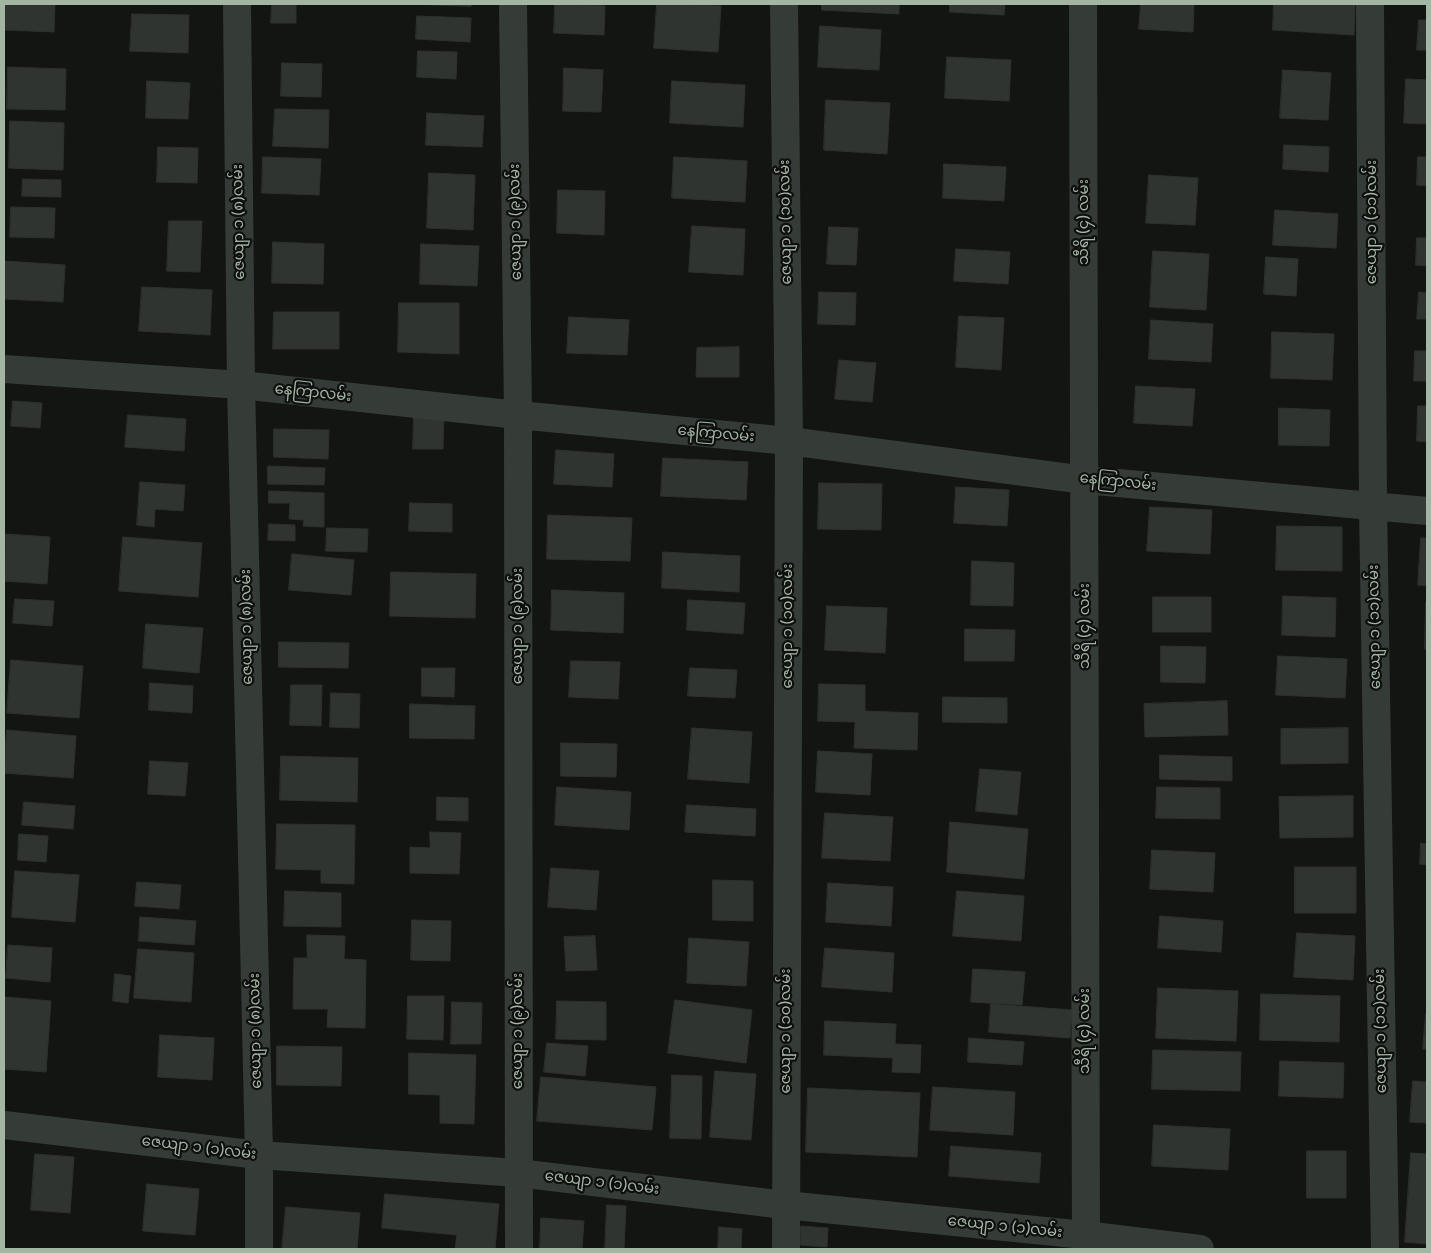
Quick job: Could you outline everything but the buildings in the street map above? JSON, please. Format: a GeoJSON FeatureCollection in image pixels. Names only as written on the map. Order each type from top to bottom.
{"type":"FeatureCollection","features":[{"type":"Feature","properties":{"kind":"street","name":"ဇေယျာ ၁ (၈)လမ်း"},"geometry":{"type":"LineString","coordinates":[[237,4],[241,385],[259,1155],[259,1249]]}},
{"type":"Feature","properties":{"kind":"street","name":"ဇေယျာ ၁ (၉)လမ်း"},"geometry":{"type":"LineString","coordinates":[[513,4],[518,415],[519,1249]]}},
{"type":"Feature","properties":{"kind":"street","name":"ဇေယျာ ၁ (၁၀)လမ်း"},"geometry":{"type":"LineString","coordinates":[[784,4],[789,441],[786,1249]]}},
{"type":"Feature","properties":{"kind":"street","name":"သီရိ (၄) လမ်း"},"geometry":{"type":"LineString","coordinates":[[1083,4],[1086,1242]]}},
{"type":"Feature","properties":{"kind":"street","name":"ဇေယျာ ၁ (၁၁)လမ်း"},"geometry":{"type":"LineString","coordinates":[[1370,4],[1373,506],[1385,1249]]}},
{"type":"Feature","properties":{"kind":"street","name":"နေကြာလမ်း"},"geometry":{"type":"LineString","coordinates":[[4,369],[241,385],[518,415],[789,441],[1085,480],[1427,511]]}},
{"type":"Feature","properties":{"kind":"street","name":"ဇေယျာ ၁ (၁)လမ်း"},"geometry":{"type":"LineString","coordinates":[[4,1125],[259,1155],[518,1173],[1086,1242],[1200,1249]]}}]}
